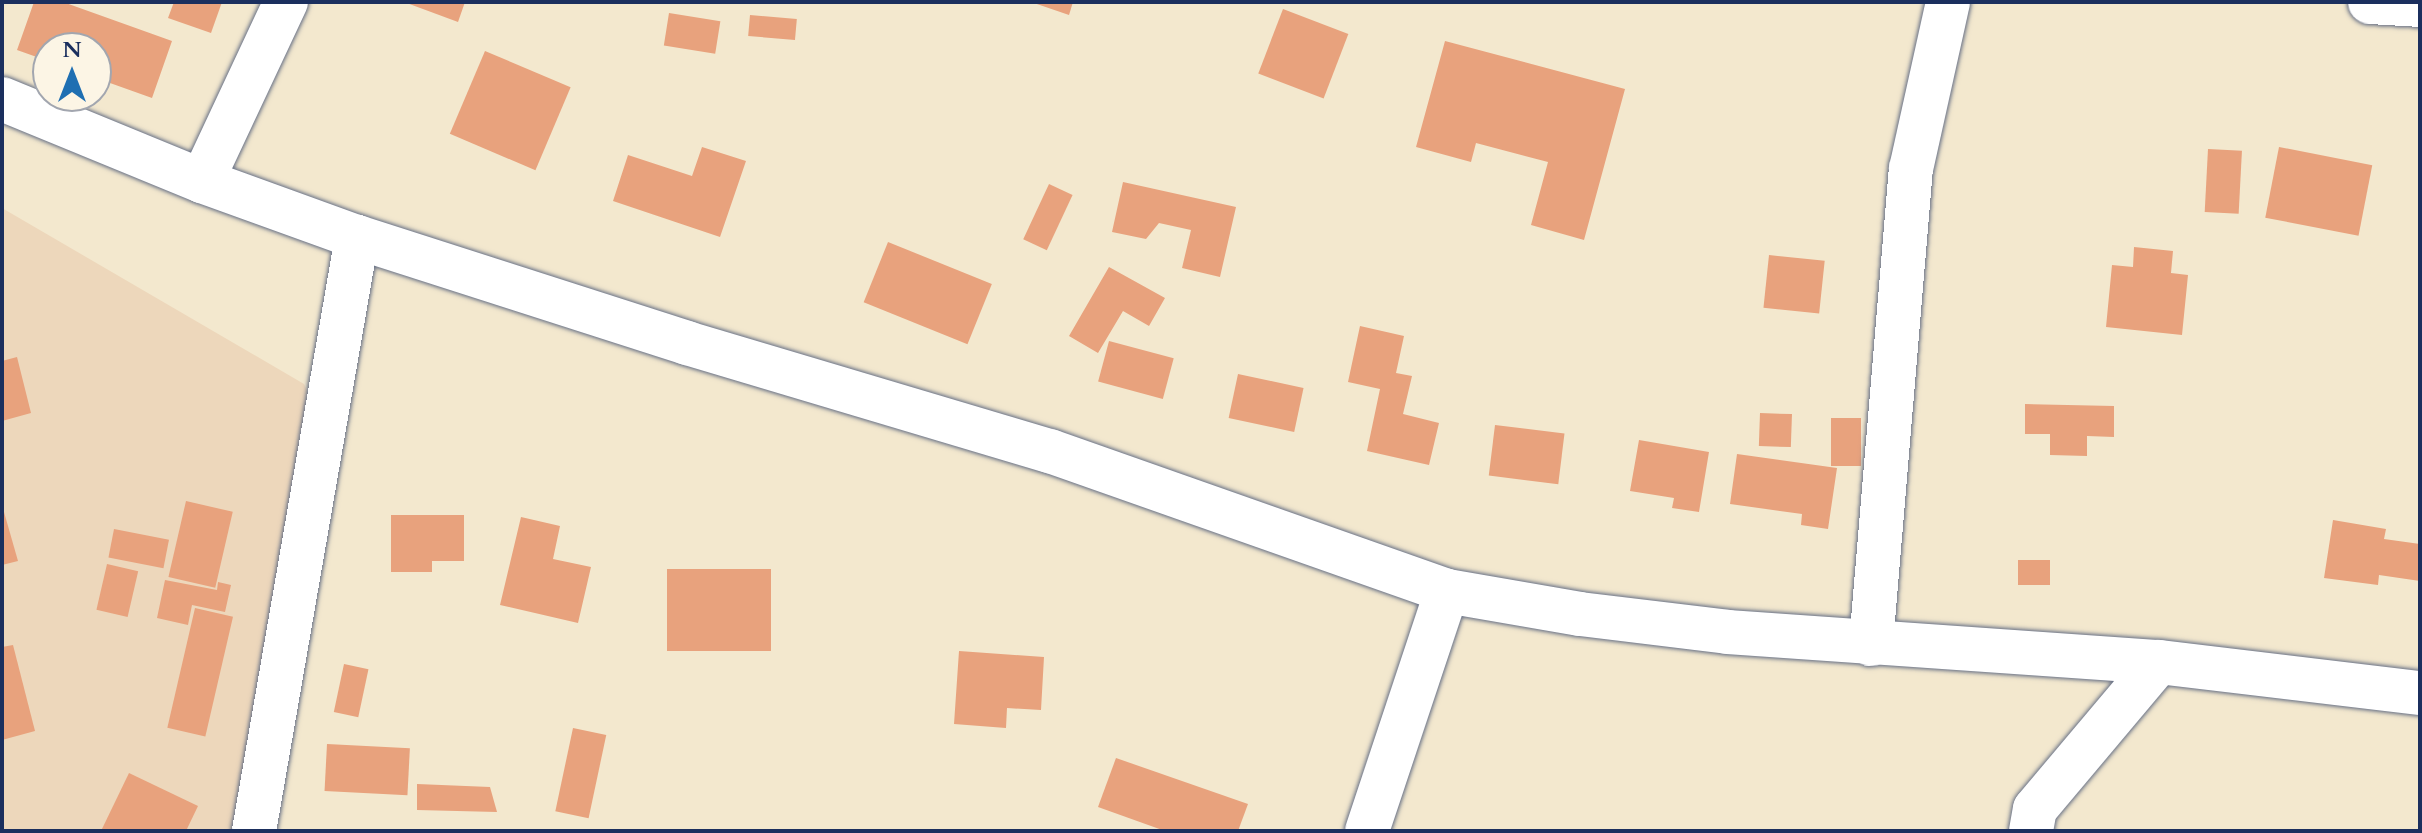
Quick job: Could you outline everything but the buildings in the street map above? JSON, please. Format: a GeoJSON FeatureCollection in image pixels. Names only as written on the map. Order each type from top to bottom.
{"type":"FeatureCollection","features":[{"type":"Feature","properties":{"kind":"street"},"geometry":{"type":"LineString","coordinates":[[202,181],[286,2]]}},
{"type":"Feature","properties":{"kind":"street"},"geometry":{"type":"LineString","coordinates":[[1871,644],[1911,169],[1948,2]]}},
{"type":"Feature","properties":{"kind":"street"},"geometry":{"type":"LineString","coordinates":[[2370,2],[2420,5]]}},
{"type":"Feature","properties":{"kind":"street"},"geometry":{"type":"LineString","coordinates":[[2,99],[202,181],[357,237],[687,343],[1050,451],[1447,591],[1580,614],[1871,644],[2159,662],[2420,693]]}},
{"type":"Feature","properties":{"kind":"street"},"geometry":{"type":"LineString","coordinates":[[254,831],[357,237]]}},
{"type":"Feature","properties":{"kind":"street"},"geometry":{"type":"LineString","coordinates":[[1367,831],[1447,591]]}},
{"type":"Feature","properties":{"kind":"street"},"geometry":{"type":"LineString","coordinates":[[2031,831],[2035,809],[2159,662]]}},
{"type":"Feature","properties":{"kind":"shaded area"},"geometry":{"type":"Polygon","coordinates":[[[2,208],[304,384],[324,431],[234,831],[2,831],[2,208]]]}}]}
